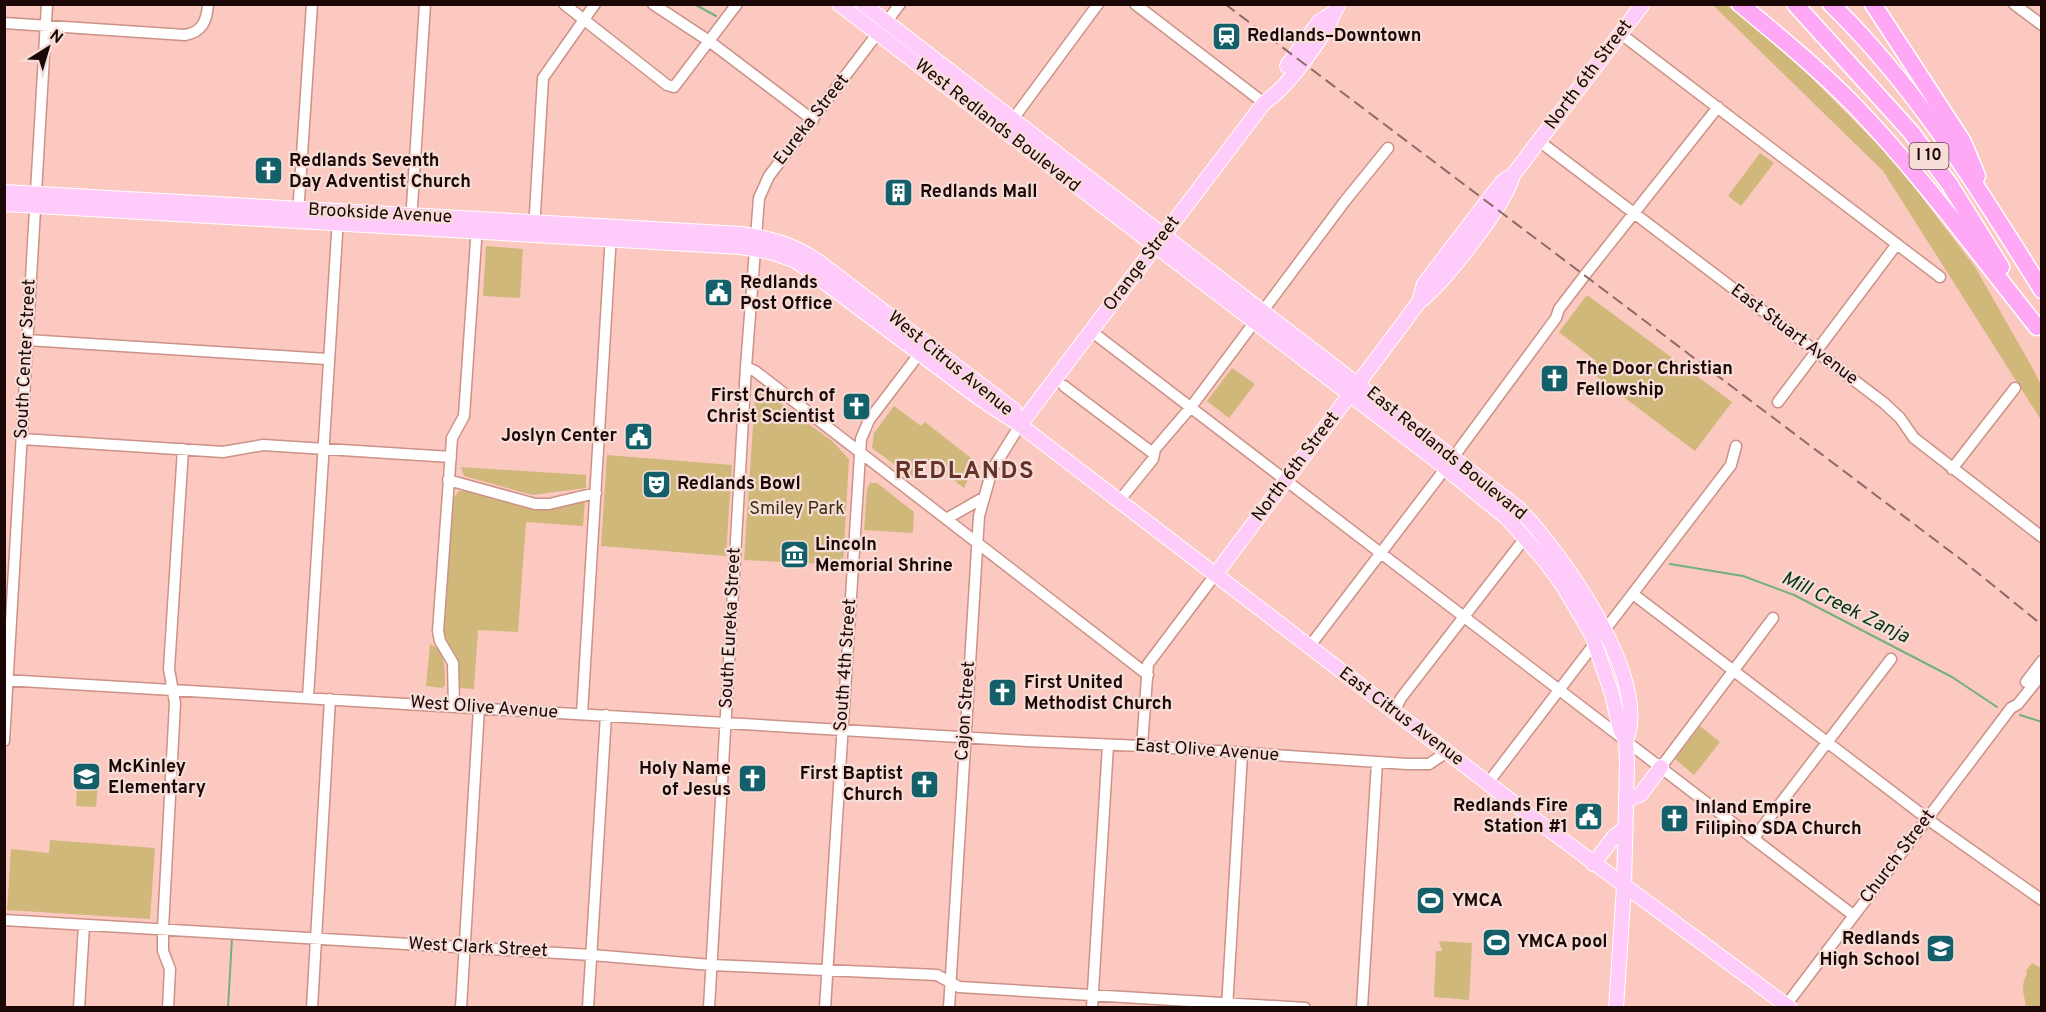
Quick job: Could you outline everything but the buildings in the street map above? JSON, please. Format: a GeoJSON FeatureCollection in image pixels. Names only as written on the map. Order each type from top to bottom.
{"type":"FeatureCollection","features":[{"type":"Feature","properties":{"kind":"highway"},"geometry":{"type":"LineString","coordinates":[[1740,4],[1809,61],[1888,142],[2039,331]]}},
{"type":"Feature","properties":{"kind":"highway","name":"I 10"},"geometry":{"type":"LineString","coordinates":[[1795,4],[1911,132],[1950,185],[2039,331]]}},
{"type":"Feature","properties":{"kind":"highway","name":"I 10"},"geometry":{"type":"LineString","coordinates":[[1831,4],[1908,92],[1987,202],[2042,290]]}},
{"type":"Feature","properties":{"kind":"highway"},"geometry":{"type":"LineString","coordinates":[[1873,4],[1963,142],[1987,202]]}},
{"type":"Feature","properties":{"kind":"main road","name":"West Redlands Boulevard"},"geometry":{"type":"LineString","coordinates":[[839,4],[882,29],[1160,242]]}},
{"type":"Feature","properties":{"kind":"main road","name":"West Redlands Boulevard"},"geometry":{"type":"LineString","coordinates":[[863,4],[882,29]]}},
{"type":"Feature","properties":{"kind":"main road","name":"North 6th Street"},"geometry":{"type":"LineString","coordinates":[[1215,575],[1419,302],[1433,291],[1496,207],[1510,187],[1513,175],[1643,4]]}},
{"type":"Feature","properties":{"kind":"main road","name":"Orange Street"},"geometry":{"type":"LineString","coordinates":[[1020,424],[1264,103],[1269,89],[1319,22],[1336,9]]}},
{"type":"Feature","properties":{"kind":"main road","name":"Brookside Avenue"},"geometry":{"type":"LineString","coordinates":[[4,192],[36,200]]}},
{"type":"Feature","properties":{"kind":"main road","name":"Brookside Avenue"},"geometry":{"type":"LineString","coordinates":[[4,204],[36,200],[755,242]]}},
{"type":"Feature","properties":{"kind":"main road","name":"West Citrus Avenue"},"geometry":{"type":"LineString","coordinates":[[755,242],[783,242],[810,255],[1009,420],[1020,424]]}},
{"type":"Feature","properties":{"kind":"main road","name":"East Redlands Boulevard"},"geometry":{"type":"LineString","coordinates":[[1160,242],[1449,462],[1502,495],[1535,525],[1582,589],[1616,658],[1630,715],[1626,741],[1627,800],[1624,887],[1616,1008]]}},
{"type":"Feature","properties":{"kind":"main road","name":"East Citrus Avenue"},"geometry":{"type":"LineString","coordinates":[[1020,424],[1593,864],[1787,1007]]}},
{"type":"Feature","properties":{"kind":"main road","name":"East Redlands Boulevard"},"geometry":{"type":"LineString","coordinates":[[1449,462],[1525,537],[1562,584],[1595,644],[1626,741]]}},
{"type":"Feature","properties":{"kind":"main road"},"geometry":{"type":"LineString","coordinates":[[1627,800],[1641,794],[1661,767]]}},
{"type":"Feature","properties":{"kind":"main road"},"geometry":{"type":"LineString","coordinates":[[1593,864],[1614,837],[1626,827]]}},
{"type":"Feature","properties":{"kind":"street","name":"South Center Street"},"geometry":{"type":"LineString","coordinates":[[4,741],[47,4]]}},
{"type":"Feature","properties":{"kind":"street"},"geometry":{"type":"LineString","coordinates":[[4,23],[185,34],[195,32],[204,24],[208,4]]}},
{"type":"Feature","properties":{"kind":"street"},"geometry":{"type":"LineString","coordinates":[[298,215],[312,4]]}},
{"type":"Feature","properties":{"kind":"street"},"geometry":{"type":"LineString","coordinates":[[411,222],[425,4]]}},
{"type":"Feature","properties":{"kind":"street"},"geometry":{"type":"LineString","coordinates":[[564,4],[667,85],[676,85],[737,4]]}},
{"type":"Feature","properties":{"kind":"street"},"geometry":{"type":"LineString","coordinates":[[534,229],[543,78],[595,4]]}},
{"type":"Feature","properties":{"kind":"street"},"geometry":{"type":"LineString","coordinates":[[653,4],[710,41],[813,120]]}},
{"type":"Feature","properties":{"kind":"street","name":"Eureka Street"},"geometry":{"type":"LineString","coordinates":[[755,242],[762,189],[776,167],[900,4]]}},
{"type":"Feature","properties":{"kind":"street"},"geometry":{"type":"LineString","coordinates":[[1008,125],[1098,4]]}},
{"type":"Feature","properties":{"kind":"street"},"geometry":{"type":"LineString","coordinates":[[1135,4],[1264,103]]}},
{"type":"Feature","properties":{"kind":"street"},"geometry":{"type":"LineString","coordinates":[[2014,4],[2042,25]]}},
{"type":"Feature","properties":{"kind":"street"},"geometry":{"type":"LineString","coordinates":[[1621,34],[1940,277]]}},
{"type":"Feature","properties":{"kind":"street"},"geometry":{"type":"LineString","coordinates":[[1309,646],[1382,553],[1556,318],[1565,313],[1630,227],[1635,214],[1718,107]]}},
{"type":"Feature","properties":{"kind":"street","name":"East Stuart Avenue"},"geometry":{"type":"LineString","coordinates":[[1539,141],[1893,410],[1914,438],[1952,470],[2042,537]]}},
{"type":"Feature","properties":{"kind":"street"},"geometry":{"type":"LineString","coordinates":[[1119,501],[1153,459],[1155,449],[1191,407],[1388,148]]}},
{"type":"Feature","properties":{"kind":"street"},"geometry":{"type":"LineString","coordinates":[[308,698],[327,359],[338,218]]}},
{"type":"Feature","properties":{"kind":"street"},"geometry":{"type":"LineString","coordinates":[[454,706],[453,663],[440,641],[438,631],[452,438],[464,416],[477,226]]}},
{"type":"Feature","properties":{"kind":"street"},"geometry":{"type":"LineString","coordinates":[[582,714],[611,234]]}},
{"type":"Feature","properties":{"kind":"street","name":"South Eureka Street"},"geometry":{"type":"LineString","coordinates":[[709,1008],[755,242]]}},
{"type":"Feature","properties":{"kind":"street"},"geometry":{"type":"LineString","coordinates":[[1778,402],[1897,244]]}},
{"type":"Feature","properties":{"kind":"street"},"geometry":{"type":"LineString","coordinates":[[1091,331],[1853,915]]}},
{"type":"Feature","properties":{"kind":"street"},"geometry":{"type":"LineString","coordinates":[[27,339],[327,359]]}},
{"type":"Feature","properties":{"kind":"street","name":"South 4th Street"},"geometry":{"type":"LineString","coordinates":[[825,1008],[861,439],[869,420],[923,349]]}},
{"type":"Feature","properties":{"kind":"street"},"geometry":{"type":"LineString","coordinates":[[746,368],[755,371],[1148,675]]}},
{"type":"Feature","properties":{"kind":"street"},"geometry":{"type":"LineString","coordinates":[[1064,386],[1154,454]]}},
{"type":"Feature","properties":{"kind":"street"},"geometry":{"type":"LineString","coordinates":[[1952,470],[2015,388]]}},
{"type":"Feature","properties":{"kind":"street","name":"Cajon Street"},"geometry":{"type":"LineString","coordinates":[[949,1008],[964,737],[982,498],[1001,453],[1020,424]]}},
{"type":"Feature","properties":{"kind":"street"},"geometry":{"type":"LineString","coordinates":[[21,439],[237,451],[263,445],[451,457]]}},
{"type":"Feature","properties":{"kind":"street"},"geometry":{"type":"LineString","coordinates":[[1488,783],[1731,465],[1736,446]]}},
{"type":"Feature","properties":{"kind":"street"},"geometry":{"type":"LineString","coordinates":[[168,1008],[170,969],[163,951],[163,928],[173,689],[169,669],[183,449]]}},
{"type":"Feature","properties":{"kind":"street"},"geometry":{"type":"LineString","coordinates":[[448,480],[536,504],[549,504],[596,494]]}},
{"type":"Feature","properties":{"kind":"street"},"geometry":{"type":"LineString","coordinates":[[946,519],[982,498]]}},
{"type":"Feature","properties":{"kind":"street"},"geometry":{"type":"LineString","coordinates":[[1394,712],[1401,698],[1535,525]]}},
{"type":"Feature","properties":{"kind":"street"},"geometry":{"type":"LineString","coordinates":[[1142,746],[1149,661],[1215,575]]}},
{"type":"Feature","properties":{"kind":"street"},"geometry":{"type":"LineString","coordinates":[[1633,594],[1927,819],[2042,900]]}},
{"type":"Feature","properties":{"kind":"street"},"geometry":{"type":"LineString","coordinates":[[1661,767],[1773,618]]}},
{"type":"Feature","properties":{"kind":"street"},"geometry":{"type":"LineString","coordinates":[[1754,838],[1891,659]]}},
{"type":"Feature","properties":{"kind":"street","name":"Church Street"},"geometry":{"type":"LineString","coordinates":[[2011,708],[2013,699],[2042,661]]}},
{"type":"Feature","properties":{"kind":"street","name":"Church Street"},"geometry":{"type":"LineString","coordinates":[[1787,1007],[1853,915],[2011,708],[2018,704],[2042,674]]}},
{"type":"Feature","properties":{"kind":"street","name":"West Olive Avenue"},"geometry":{"type":"LineString","coordinates":[[7,680],[964,737]]}},
{"type":"Feature","properties":{"kind":"street"},"geometry":{"type":"LineString","coordinates":[[312,1008],[330,699]]}},
{"type":"Feature","properties":{"kind":"street"},"geometry":{"type":"LineString","coordinates":[[461,1008],[479,708]]}},
{"type":"Feature","properties":{"kind":"street"},"geometry":{"type":"LineString","coordinates":[[588,1008],[606,716]]}},
{"type":"Feature","properties":{"kind":"street","name":"East Olive Avenue"},"geometry":{"type":"LineString","coordinates":[[964,737],[1142,746],[1424,765],[1434,762],[1447,752]]}},
{"type":"Feature","properties":{"kind":"street"},"geometry":{"type":"LineString","coordinates":[[1092,1008],[1108,745]]}},
{"type":"Feature","properties":{"kind":"street"},"geometry":{"type":"LineString","coordinates":[[1227,1005],[1242,754]]}},
{"type":"Feature","properties":{"kind":"street"},"geometry":{"type":"LineString","coordinates":[[1362,1008],[1377,762]]}},
{"type":"Feature","properties":{"kind":"street","name":"West Clark Street"},"geometry":{"type":"LineString","coordinates":[[4,920],[592,955],[711,965],[936,975],[959,987],[1305,1008]]}},
{"type":"Feature","properties":{"kind":"street"},"geometry":{"type":"LineString","coordinates":[[79,1008],[84,925]]}},
{"type":"Feature","properties":{"kind":"green space"},"geometry":{"type":"Polygon","coordinates":[[[1713,5],[1726,5],[1774,40],[1895,162],[1975,267],[2032,367],[2041,385],[2041,420],[1883,171],[1713,5]]]}},
{"type":"Feature","properties":{"kind":"green space"},"geometry":{"type":"Polygon","coordinates":[[[1760,153],[1774,163],[1741,206],[1728,196],[1760,153]]]}},
{"type":"Feature","properties":{"kind":"green space"},"geometry":{"type":"Polygon","coordinates":[[[486,246],[523,249],[520,298],[483,296],[486,246]]]}},
{"type":"Feature","properties":{"kind":"green space"},"geometry":{"type":"Polygon","coordinates":[[[1587,295],[1732,402],[1695,451],[1592,373],[1594,370],[1590,367],[1596,361],[1559,332],[1587,295]]]}},
{"type":"Feature","properties":{"kind":"green space"},"geometry":{"type":"Polygon","coordinates":[[[1232,368],[1255,384],[1229,418],[1207,401],[1232,368]]]}},
{"type":"Feature","properties":{"kind":"green space","name":"Smiley Park"},"geometry":{"type":"Polygon","coordinates":[[[761,389],[832,441],[849,459],[843,565],[744,560],[755,395],[761,389]]]}},
{"type":"Feature","properties":{"kind":"green space"},"geometry":{"type":"Polygon","coordinates":[[[894,406],[921,426],[925,422],[976,462],[964,488],[927,460],[913,478],[872,448],[874,433],[894,406]]]}},
{"type":"Feature","properties":{"kind":"green space","name":"Smiley Park"},"geometry":{"type":"Polygon","coordinates":[[[607,455],[732,465],[726,556],[601,546],[607,455]]]}},
{"type":"Feature","properties":{"kind":"green space"},"geometry":{"type":"Polygon","coordinates":[[[461,467],[586,475],[586,488],[532,495],[464,476],[461,467]]]}},
{"type":"Feature","properties":{"kind":"green space"},"geometry":{"type":"Polygon","coordinates":[[[870,483],[877,483],[914,512],[913,533],[864,530],[867,489],[870,483]]]}},
{"type":"Feature","properties":{"kind":"green space"},"geometry":{"type":"Polygon","coordinates":[[[459,491],[479,493],[528,509],[538,510],[556,509],[585,501],[583,526],[526,522],[518,632],[478,630],[474,689],[459,688],[458,658],[447,641],[444,631],[452,500],[459,491]]]}},
{"type":"Feature","properties":{"kind":"green space"},"geometry":{"type":"Polygon","coordinates":[[[430,644],[439,651],[444,661],[445,685],[442,688],[426,686],[430,644]]]}},
{"type":"Feature","properties":{"kind":"green space"},"geometry":{"type":"Polygon","coordinates":[[[1700,726],[1720,742],[1694,775],[1675,759],[1700,726]]]}},
{"type":"Feature","properties":{"kind":"green space"},"geometry":{"type":"Polygon","coordinates":[[[78,769],[99,770],[96,807],[76,806],[78,769]]]}},
{"type":"Feature","properties":{"kind":"green space"},"geometry":{"type":"Polygon","coordinates":[[[50,840],[155,848],[150,919],[7,910],[11,849],[49,853],[50,840]]]}},
{"type":"Feature","properties":{"kind":"green space"},"geometry":{"type":"Polygon","coordinates":[[[1439,941],[1472,943],[1469,1000],[1434,997],[1436,951],[1442,951],[1439,941]]]}},
{"type":"Feature","properties":{"kind":"green space"},"geometry":{"type":"Polygon","coordinates":[[[2032,963],[2041,968],[2041,1007],[2026,1007],[2024,982],[2026,971],[2032,963]]]}},
{"type":"Feature","properties":{"kind":"waterway","name":"Mill Creek Zanja"},"geometry":{"type":"LineString","coordinates":[[694,4],[716,16]]}},
{"type":"Feature","properties":{"kind":"waterway","name":"Mill Creek Zanja"},"geometry":{"type":"LineString","coordinates":[[1670,564],[1743,576],[1794,595],[1952,677],[1997,707]]}},
{"type":"Feature","properties":{"kind":"waterway","name":"Mill Creek Zanja"},"geometry":{"type":"LineString","coordinates":[[2020,715],[2042,722]]}},
{"type":"Feature","properties":{"kind":"waterway"},"geometry":{"type":"LineString","coordinates":[[228,1008],[232,938]]}},
{"type":"Feature","properties":{"kind":"railway"},"geometry":{"type":"LineString","coordinates":[[1225,4],[1963,561],[2042,625]]}},
{"type":"Feature","properties":{"kind":"place","name":"Redlands–Downtown"},"geometry":{"type":"Point","coordinates":[1226,36]}},
{"type":"Feature","properties":{"kind":"place","name":"Redlands Seventh Day Adventist Church"},"geometry":{"type":"Point","coordinates":[268,171]}},
{"type":"Feature","properties":{"kind":"place","name":"Redlands Mall"},"geometry":{"type":"Point","coordinates":[899,192]}},
{"type":"Feature","properties":{"kind":"place","name":"Redlands Post Office"},"geometry":{"type":"Point","coordinates":[719,293]}},
{"type":"Feature","properties":{"kind":"place","name":"The Door Christian Fellowship"},"geometry":{"type":"Point","coordinates":[1555,379]}},
{"type":"Feature","properties":{"kind":"place","name":"First Church of Christ Scientist"},"geometry":{"type":"Point","coordinates":[856,406]}},
{"type":"Feature","properties":{"kind":"place","name":"Joslyn Center"},"geometry":{"type":"Point","coordinates":[638,436]}},
{"type":"Feature","properties":{"kind":"place","name":"Redlands Bowl"},"geometry":{"type":"Point","coordinates":[656,484]}},
{"type":"Feature","properties":{"kind":"place","name":"Lincoln Memorial Shrine"},"geometry":{"type":"Point","coordinates":[794,555]}},
{"type":"Feature","properties":{"kind":"place","name":"First United Methodist Church"},"geometry":{"type":"Point","coordinates":[1003,693]}},
{"type":"Feature","properties":{"kind":"place","name":"McKinley Elementary"},"geometry":{"type":"Point","coordinates":[87,777]}},
{"type":"Feature","properties":{"kind":"place","name":"Holy Name of Jesus"},"geometry":{"type":"Point","coordinates":[752,779]}},
{"type":"Feature","properties":{"kind":"place","name":"First Baptist Church"},"geometry":{"type":"Point","coordinates":[924,784]}},
{"type":"Feature","properties":{"kind":"place","name":"Redlands Fire Station #1"},"geometry":{"type":"Point","coordinates":[1589,816]}},
{"type":"Feature","properties":{"kind":"place","name":"Inland Empire Filipino SDA Church"},"geometry":{"type":"Point","coordinates":[1674,818]}},
{"type":"Feature","properties":{"kind":"place","name":"YMCA"},"geometry":{"type":"Point","coordinates":[1431,901]}},
{"type":"Feature","properties":{"kind":"place","name":"YMCA pool"},"geometry":{"type":"Point","coordinates":[1496,942]}},
{"type":"Feature","properties":{"kind":"place","name":"Redlands High School"},"geometry":{"type":"Point","coordinates":[1941,949]}},
{"type":"Feature","properties":{"kind":"district","name":"REDLANDS"},"geometry":{"type":"Point","coordinates":[965,472]}}]}
